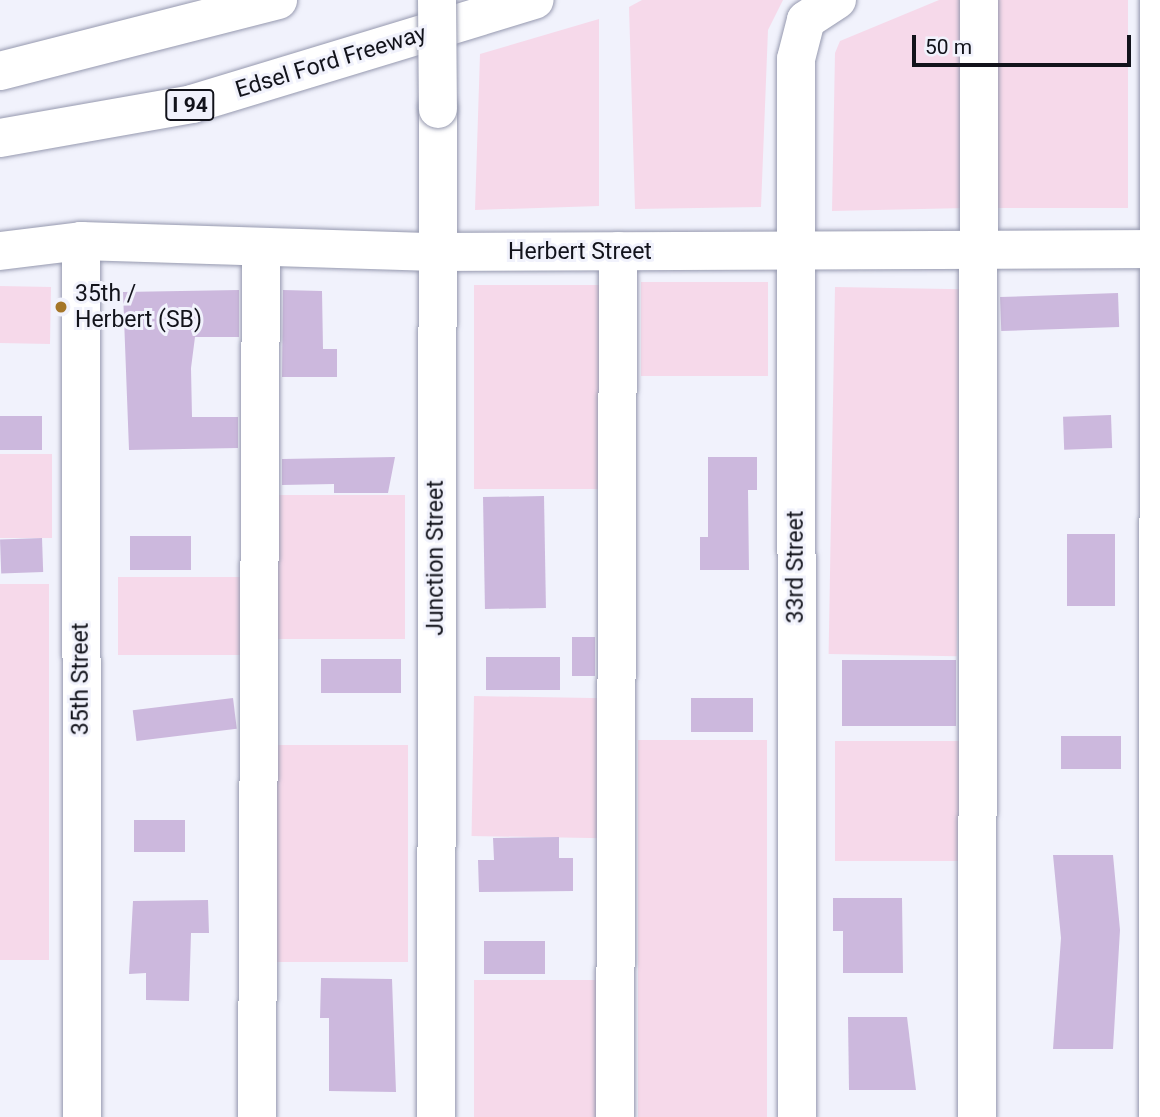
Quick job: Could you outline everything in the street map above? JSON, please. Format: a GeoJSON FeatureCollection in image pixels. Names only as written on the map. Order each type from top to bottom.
{"type":"FeatureCollection","features":[{"type":"Feature","properties":{"kind":"main road"},"geometry":{"type":"LineString","coordinates":[[0,71],[278,0]]}},
{"type":"Feature","properties":{"kind":"main road","name":"Junction Street"},"geometry":{"type":"LineString","coordinates":[[436,1117],[437,0]]}},
{"type":"Feature","properties":{"kind":"main road","name":"Edsel Ford Freeway"},"geometry":{"type":"LineString","coordinates":[[0,138],[192,104],[535,0]]}},
{"type":"Feature","properties":{"kind":"main road"},"geometry":{"type":"LineString","coordinates":[[977,1117],[979,0]]}},
{"type":"Feature","properties":{"kind":"main road"},"geometry":{"type":"LineString","coordinates":[[1158,1117],[1159,0]]}},
{"type":"Feature","properties":{"kind":"main road","name":"33rd Street"},"geometry":{"type":"LineString","coordinates":[[797,1117],[796,59],[822,10]]}},
{"type":"Feature","properties":{"kind":"main road","name":"Herbert Street"},"geometry":{"type":"LineString","coordinates":[[0,251],[81,241],[435,252],[1158,249]]}},
{"type":"Feature","properties":{"kind":"main road","name":"35th Street"},"geometry":{"type":"LineString","coordinates":[[81,241],[82,1117]]}},
{"type":"Feature","properties":{"kind":"main road"},"geometry":{"type":"LineString","coordinates":[[257,1117],[261,247]]}},
{"type":"Feature","properties":{"kind":"main road"},"geometry":{"type":"LineString","coordinates":[[615,1117],[618,251]]}},
{"type":"Feature","properties":{"kind":"shaded area"},"geometry":{"type":"Polygon","coordinates":[[[642,0],[783,0],[768,30],[761,207],[635,209],[629,7],[642,0]]]}},
{"type":"Feature","properties":{"kind":"shaded area"},"geometry":{"type":"Polygon","coordinates":[[[939,0],[962,0],[966,208],[832,211],[835,53],[840,41],[939,0]]]}},
{"type":"Feature","properties":{"kind":"shaded area"},"geometry":{"type":"Polygon","coordinates":[[[992,0],[1128,0],[1128,208],[992,208],[992,0]]]}},
{"type":"Feature","properties":{"kind":"shaded area"},"geometry":{"type":"Polygon","coordinates":[[[599,19],[599,206],[475,210],[480,54],[599,19]]]}},
{"type":"Feature","properties":{"kind":"shaded area"},"geometry":{"type":"Polygon","coordinates":[[[641,282],[768,282],[768,376],[641,376],[641,282]]]}},
{"type":"Feature","properties":{"kind":"shaded area"},"geometry":{"type":"Polygon","coordinates":[[[474,285],[607,285],[607,489],[474,489],[474,285]]]}},
{"type":"Feature","properties":{"kind":"shaded area"},"geometry":{"type":"Polygon","coordinates":[[[0,286],[51,287],[50,344],[0,343],[0,286]]]}},
{"type":"Feature","properties":{"kind":"shaded area"},"geometry":{"type":"Polygon","coordinates":[[[835,287],[963,289],[957,656],[829,654],[835,287]]]}},
{"type":"Feature","properties":{"kind":"shaded area"},"geometry":{"type":"Polygon","coordinates":[[[0,454],[52,454],[52,538],[0,538],[0,454]]]}},
{"type":"Feature","properties":{"kind":"shaded area"},"geometry":{"type":"Polygon","coordinates":[[[270,495],[405,495],[405,639],[270,639],[270,495]]]}},
{"type":"Feature","properties":{"kind":"shaded area"},"geometry":{"type":"Polygon","coordinates":[[[118,577],[246,577],[246,655],[118,655],[118,577]]]}},
{"type":"Feature","properties":{"kind":"shaded area"},"geometry":{"type":"Polygon","coordinates":[[[0,584],[49,584],[49,960],[0,960],[0,584]]]}},
{"type":"Feature","properties":{"kind":"shaded area"},"geometry":{"type":"Polygon","coordinates":[[[474,696],[605,698],[603,838],[472,836],[474,696]]]}},
{"type":"Feature","properties":{"kind":"shaded area"},"geometry":{"type":"Polygon","coordinates":[[[638,740],[767,740],[767,1117],[638,1117],[638,740]]]}},
{"type":"Feature","properties":{"kind":"shaded area"},"geometry":{"type":"Polygon","coordinates":[[[835,741],[966,741],[966,861],[835,861],[835,741]]]}},
{"type":"Feature","properties":{"kind":"shaded area"},"geometry":{"type":"Polygon","coordinates":[[[273,745],[408,745],[408,962],[273,962],[273,745]]]}},
{"type":"Feature","properties":{"kind":"shaded area"},"geometry":{"type":"Polygon","coordinates":[[[474,980],[606,980],[606,1117],[474,1117],[474,980]]]}},
{"type":"Feature","properties":{"kind":"building"},"geometry":{"type":"Polygon","coordinates":[[[239,290],[239,337],[195,337],[191,368],[192,417],[238,417],[238,448],[129,450],[123,292],[239,290]]]}},
{"type":"Feature","properties":{"kind":"building"},"geometry":{"type":"Polygon","coordinates":[[[283,290],[322,291],[323,349],[337,349],[337,377],[282,377],[283,290]]]}},
{"type":"Feature","properties":{"kind":"building"},"geometry":{"type":"Polygon","coordinates":[[[1118,293],[1119,327],[1001,331],[1000,297],[1118,293]]]}},
{"type":"Feature","properties":{"kind":"building"},"geometry":{"type":"Polygon","coordinates":[[[1111,415],[1112,448],[1064,450],[1063,417],[1111,415]]]}},
{"type":"Feature","properties":{"kind":"building"},"geometry":{"type":"Polygon","coordinates":[[[0,416],[42,416],[42,450],[0,450],[0,416]]]}},
{"type":"Feature","properties":{"kind":"building"},"geometry":{"type":"Polygon","coordinates":[[[395,457],[388,493],[334,493],[334,484],[282,485],[282,459],[395,457]]]}},
{"type":"Feature","properties":{"kind":"building"},"geometry":{"type":"Polygon","coordinates":[[[708,457],[757,457],[757,490],[748,490],[749,570],[700,570],[700,537],[708,537],[708,457]]]}},
{"type":"Feature","properties":{"kind":"building"},"geometry":{"type":"Polygon","coordinates":[[[544,496],[546,608],[485,609],[483,497],[544,496]]]}},
{"type":"Feature","properties":{"kind":"building"},"geometry":{"type":"Polygon","coordinates":[[[1067,534],[1115,534],[1115,606],[1067,606],[1067,534]]]}},
{"type":"Feature","properties":{"kind":"building"},"geometry":{"type":"Polygon","coordinates":[[[130,536],[191,536],[191,570],[130,570],[130,536]]]}},
{"type":"Feature","properties":{"kind":"building"},"geometry":{"type":"Polygon","coordinates":[[[42,538],[43,572],[1,573],[0,539],[42,538]]]}},
{"type":"Feature","properties":{"kind":"building"},"geometry":{"type":"Polygon","coordinates":[[[572,637],[595,637],[595,676],[572,676],[572,637]]]}},
{"type":"Feature","properties":{"kind":"building"},"geometry":{"type":"Polygon","coordinates":[[[486,657],[560,657],[560,690],[486,690],[486,657]]]}},
{"type":"Feature","properties":{"kind":"building"},"geometry":{"type":"Polygon","coordinates":[[[321,659],[401,659],[401,693],[321,693],[321,659]]]}},
{"type":"Feature","properties":{"kind":"building"},"geometry":{"type":"Polygon","coordinates":[[[842,660],[956,660],[956,726],[842,726],[842,660]]]}},
{"type":"Feature","properties":{"kind":"building"},"geometry":{"type":"Polygon","coordinates":[[[233,698],[237,729],[137,741],[133,710],[233,698]]]}},
{"type":"Feature","properties":{"kind":"building"},"geometry":{"type":"Polygon","coordinates":[[[691,698],[753,698],[753,732],[691,732],[691,698]]]}},
{"type":"Feature","properties":{"kind":"building"},"geometry":{"type":"Polygon","coordinates":[[[1061,736],[1121,736],[1121,769],[1061,769],[1061,736]]]}},
{"type":"Feature","properties":{"kind":"building"},"geometry":{"type":"Polygon","coordinates":[[[134,820],[185,820],[185,852],[134,852],[134,820]]]}},
{"type":"Feature","properties":{"kind":"building"},"geometry":{"type":"Polygon","coordinates":[[[559,837],[559,858],[573,858],[573,891],[479,892],[478,860],[494,860],[493,838],[559,837]]]}},
{"type":"Feature","properties":{"kind":"building"},"geometry":{"type":"Polygon","coordinates":[[[1053,855],[1113,855],[1120,930],[1113,1049],[1053,1049],[1061,938],[1053,855]]]}},
{"type":"Feature","properties":{"kind":"building"},"geometry":{"type":"Polygon","coordinates":[[[833,898],[902,898],[903,973],[843,973],[843,931],[833,931],[833,898]]]}},
{"type":"Feature","properties":{"kind":"building"},"geometry":{"type":"Polygon","coordinates":[[[208,900],[209,933],[191,933],[189,1001],[146,1000],[146,973],[129,974],[133,901],[208,900]]]}},
{"type":"Feature","properties":{"kind":"building"},"geometry":{"type":"Polygon","coordinates":[[[484,941],[545,941],[545,974],[484,974],[484,941]]]}},
{"type":"Feature","properties":{"kind":"building"},"geometry":{"type":"Polygon","coordinates":[[[321,978],[392,979],[396,1092],[329,1091],[329,1018],[320,1018],[321,978]]]}},
{"type":"Feature","properties":{"kind":"building"},"geometry":{"type":"Polygon","coordinates":[[[848,1017],[907,1017],[916,1090],[849,1090],[848,1017]]]}},
{"type":"Feature","properties":{"kind":"place","name":"35th / Herbert (SB)"},"geometry":{"type":"Point","coordinates":[61,307]}}]}
